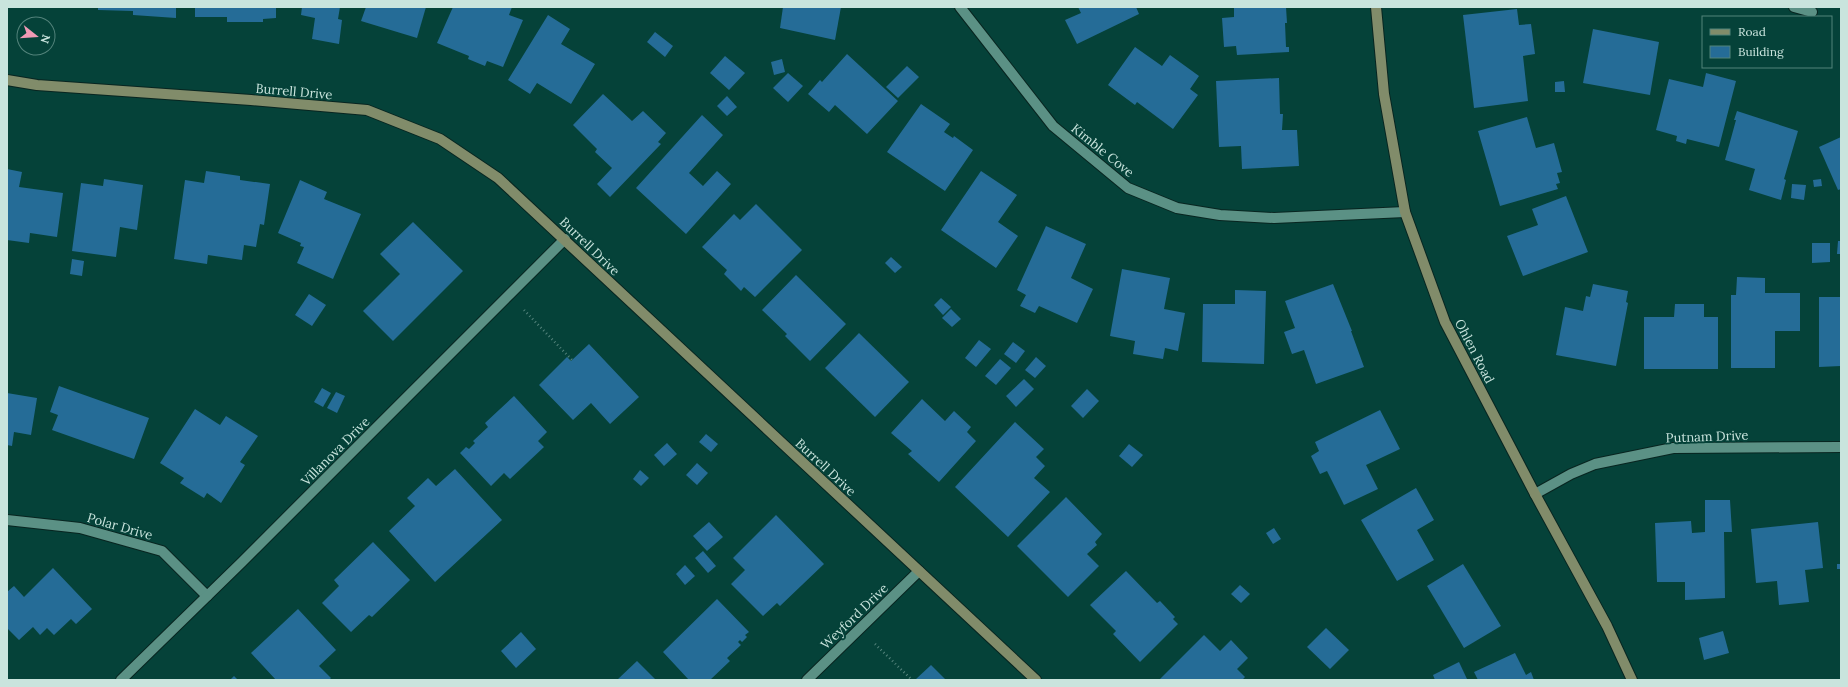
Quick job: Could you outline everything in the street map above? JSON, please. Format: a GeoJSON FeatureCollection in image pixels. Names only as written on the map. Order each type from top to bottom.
{"type":"FeatureCollection","features":[{"type":"Feature","properties":{"kind":"street","name":"Kimble Cove"},"geometry":{"type":"LineString","coordinates":[[960,7],[1052,126],[1128,188],[1177,208],[1220,215],[1274,218],[1405,212]]}},
{"type":"Feature","properties":{"kind":"street","name":"Ohlen Road"},"geometry":{"type":"LineString","coordinates":[[1376,7],[1384,94],[1405,212],[1445,322],[1535,494],[1608,626],[1632,680]]}},
{"type":"Feature","properties":{"kind":"street"},"geometry":{"type":"LineString","coordinates":[[1794,7],[1812,12]]}},
{"type":"Feature","properties":{"kind":"street","name":"Burrell Drive"},"geometry":{"type":"LineString","coordinates":[[7,80],[37,85],[252,100],[367,110],[440,139],[498,178],[565,239],[618,292],[1036,680]]}},
{"type":"Feature","properties":{"kind":"street","name":"Villanova Drive"},"geometry":{"type":"LineString","coordinates":[[121,680],[510,296],[565,239]]}},
{"type":"Feature","properties":{"kind":"street","name":"Putnam Drive"},"geometry":{"type":"LineString","coordinates":[[1535,494],[1571,474],[1595,464],[1673,448],[1841,447]]}},
{"type":"Feature","properties":{"kind":"street","name":"Polar Drive"},"geometry":{"type":"LineString","coordinates":[[7,520],[80,528],[162,551],[207,596]]}},
{"type":"Feature","properties":{"kind":"street","name":"Weyford Drive"},"geometry":{"type":"LineString","coordinates":[[807,680],[919,571]]}},
{"type":"Feature","properties":{"kind":"path"},"geometry":{"type":"LineString","coordinates":[[510,296],[572,360]]}},
{"type":"Feature","properties":{"kind":"path"},"geometry":{"type":"LineString","coordinates":[[860,628],[912,680]]}},
{"type":"Feature","properties":{"kind":"building"},"geometry":{"type":"Polygon","coordinates":[[[98,7],[176,7],[176,18],[133,15],[133,11],[98,10],[98,7]]]}},
{"type":"Feature","properties":{"kind":"building"},"geometry":{"type":"Polygon","coordinates":[[[195,7],[276,7],[276,18],[263,19],[263,22],[227,22],[227,17],[195,17],[195,7]]]}},
{"type":"Feature","properties":{"kind":"building"},"geometry":{"type":"Polygon","coordinates":[[[302,7],[340,7],[338,19],[342,20],[339,44],[312,39],[315,18],[301,15],[302,7]]]}},
{"type":"Feature","properties":{"kind":"building"},"geometry":{"type":"Polygon","coordinates":[[[366,7],[426,7],[417,38],[361,21],[366,7]]]}},
{"type":"Feature","properties":{"kind":"building"},"geometry":{"type":"Polygon","coordinates":[[[453,7],[512,7],[509,15],[523,20],[503,67],[487,61],[485,66],[468,59],[469,56],[437,43],[453,7]]]}},
{"type":"Feature","properties":{"kind":"building"},"geometry":{"type":"Polygon","coordinates":[[[783,7],[841,7],[835,40],[780,28],[783,7]]]}},
{"type":"Feature","properties":{"kind":"building"},"geometry":{"type":"Polygon","coordinates":[[[1078,7],[1136,7],[1139,14],[1077,44],[1065,20],[1081,13],[1078,7]]]}},
{"type":"Feature","properties":{"kind":"building"},"geometry":{"type":"Polygon","coordinates":[[[1234,7],[1286,7],[1286,47],[1289,47],[1289,52],[1237,55],[1236,46],[1224,47],[1222,18],[1234,17],[1234,7]]]}},
{"type":"Feature","properties":{"kind":"building"},"geometry":{"type":"Polygon","coordinates":[[[1517,9],[1519,25],[1531,24],[1535,54],[1523,56],[1528,101],[1474,108],[1463,15],[1517,9]]]}},
{"type":"Feature","properties":{"kind":"building"},"geometry":{"type":"Polygon","coordinates":[[[548,15],[570,29],[561,44],[595,64],[571,104],[537,83],[530,94],[508,80],[548,15]]]}},
{"type":"Feature","properties":{"kind":"building"},"geometry":{"type":"Polygon","coordinates":[[[1593,29],[1659,42],[1650,95],[1583,83],[1593,29]]]}},
{"type":"Feature","properties":{"kind":"building"},"geometry":{"type":"Polygon","coordinates":[[[655,32],[673,46],[665,57],[647,42],[655,32]]]}},
{"type":"Feature","properties":{"kind":"building"},"geometry":{"type":"Polygon","coordinates":[[[1135,47],[1162,66],[1170,55],[1199,76],[1190,89],[1198,95],[1173,129],[1137,102],[1135,105],[1108,85],[1135,47]]]}},
{"type":"Feature","properties":{"kind":"building"},"geometry":{"type":"Polygon","coordinates":[[[847,54],[898,101],[867,134],[835,105],[829,112],[808,94],[820,80],[822,82],[847,54]]]}},
{"type":"Feature","properties":{"kind":"building"},"geometry":{"type":"Polygon","coordinates":[[[725,56],[745,73],[729,90],[710,73],[725,56]]]}},
{"type":"Feature","properties":{"kind":"building"},"geometry":{"type":"Polygon","coordinates":[[[782,59],[785,72],[774,75],[771,62],[782,59]]]}},
{"type":"Feature","properties":{"kind":"building"},"geometry":{"type":"Polygon","coordinates":[[[907,66],[919,77],[898,98],[886,87],[907,66]]]}},
{"type":"Feature","properties":{"kind":"building"},"geometry":{"type":"Polygon","coordinates":[[[788,73],[803,86],[788,102],[773,88],[788,73]]]}},
{"type":"Feature","properties":{"kind":"building"},"geometry":{"type":"Polygon","coordinates":[[[1706,73],[1736,81],[1719,147],[1687,139],[1686,144],[1676,141],[1677,136],[1656,130],[1669,79],[1703,87],[1706,73]]]}},
{"type":"Feature","properties":{"kind":"building"},"geometry":{"type":"Polygon","coordinates":[[[1279,78],[1280,114],[1283,114],[1282,130],[1297,130],[1299,166],[1242,169],[1241,146],[1219,147],[1216,81],[1279,78]]]}},
{"type":"Feature","properties":{"kind":"building"},"geometry":{"type":"Polygon","coordinates":[[[1564,81],[1565,92],[1555,92],[1555,82],[1564,81]]]}},
{"type":"Feature","properties":{"kind":"building"},"geometry":{"type":"Polygon","coordinates":[[[603,94],[632,121],[643,111],[666,133],[658,142],[661,144],[610,197],[597,184],[612,168],[595,152],[597,149],[573,125],[603,94]]]}},
{"type":"Feature","properties":{"kind":"building"},"geometry":{"type":"Polygon","coordinates":[[[727,96],[737,107],[727,116],[717,106],[727,96]]]}},
{"type":"Feature","properties":{"kind":"building"},"geometry":{"type":"Polygon","coordinates":[[[921,104],[950,124],[944,132],[953,138],[954,136],[973,150],[945,191],[887,152],[921,104]]]}},
{"type":"Feature","properties":{"kind":"building"},"geometry":{"type":"Polygon","coordinates":[[[1737,111],[1798,131],[1784,179],[1786,180],[1781,200],[1749,190],[1755,169],[1725,160],[1737,111]]]}},
{"type":"Feature","properties":{"kind":"building"},"geometry":{"type":"Polygon","coordinates":[[[702,115],[723,135],[689,173],[703,186],[717,171],[731,184],[686,234],[636,188],[702,115]]]}},
{"type":"Feature","properties":{"kind":"building"},"geometry":{"type":"Polygon","coordinates":[[[1527,117],[1536,148],[1554,143],[1562,172],[1557,173],[1560,183],[1556,184],[1558,189],[1500,206],[1478,131],[1527,117]]]}},
{"type":"Feature","properties":{"kind":"building"},"geometry":{"type":"Polygon","coordinates":[[[1841,137],[1841,189],[1838,190],[1819,147],[1841,137]]]}},
{"type":"Feature","properties":{"kind":"building"},"geometry":{"type":"Polygon","coordinates":[[[7,169],[22,172],[19,187],[63,193],[57,237],[30,233],[29,243],[7,240],[7,169]]]}},
{"type":"Feature","properties":{"kind":"building"},"geometry":{"type":"Polygon","coordinates":[[[206,171],[240,176],[240,180],[270,184],[264,225],[260,224],[256,247],[244,245],[242,260],[208,255],[207,264],[174,259],[185,180],[204,183],[206,171]]]}},
{"type":"Feature","properties":{"kind":"building"},"geometry":{"type":"Polygon","coordinates":[[[981,171],[1017,195],[998,222],[1018,236],[996,268],[941,230],[981,171]]]}},
{"type":"Feature","properties":{"kind":"building"},"geometry":{"type":"Polygon","coordinates":[[[104,179],[143,185],[137,230],[120,227],[116,257],[72,251],[81,183],[103,186],[104,179]]]}},
{"type":"Feature","properties":{"kind":"building"},"geometry":{"type":"Polygon","coordinates":[[[1821,179],[1822,186],[1814,187],[1813,180],[1821,179]]]}},
{"type":"Feature","properties":{"kind":"building"},"geometry":{"type":"Polygon","coordinates":[[[300,180],[327,192],[324,199],[361,214],[333,279],[297,263],[304,247],[300,246],[301,243],[278,233],[300,180]]]}},
{"type":"Feature","properties":{"kind":"building"},"geometry":{"type":"Polygon","coordinates":[[[1792,184],[1806,185],[1804,200],[1791,198],[1792,184]]]}},
{"type":"Feature","properties":{"kind":"building"},"geometry":{"type":"Polygon","coordinates":[[[1566,196],[1588,252],[1523,276],[1507,236],[1538,225],[1532,209],[1566,196]]]}},
{"type":"Feature","properties":{"kind":"building"},"geometry":{"type":"Polygon","coordinates":[[[756,204],[802,250],[755,297],[744,287],[741,291],[724,274],[727,270],[702,247],[734,214],[740,220],[756,204]]]}},
{"type":"Feature","properties":{"kind":"building"},"geometry":{"type":"Polygon","coordinates":[[[413,222],[463,271],[393,341],[363,311],[400,274],[380,254],[413,222]]]}},
{"type":"Feature","properties":{"kind":"building"},"geometry":{"type":"Polygon","coordinates":[[[1046,226],[1086,244],[1071,278],[1093,289],[1077,323],[1039,306],[1035,313],[1020,306],[1026,295],[1017,290],[1046,226]]]}},
{"type":"Feature","properties":{"kind":"building"},"geometry":{"type":"Polygon","coordinates":[[[1838,241],[1841,241],[1841,254],[1837,254],[1838,241]]]}},
{"type":"Feature","properties":{"kind":"building"},"geometry":{"type":"Polygon","coordinates":[[[1812,243],[1830,243],[1830,262],[1812,263],[1812,243]]]}},
{"type":"Feature","properties":{"kind":"building"},"geometry":{"type":"Polygon","coordinates":[[[891,257],[902,267],[895,273],[885,263],[891,257]]]}},
{"type":"Feature","properties":{"kind":"building"},"geometry":{"type":"Polygon","coordinates":[[[72,259],[84,261],[82,276],[70,274],[72,259]]]}},
{"type":"Feature","properties":{"kind":"building"},"geometry":{"type":"Polygon","coordinates":[[[1122,269],[1170,278],[1164,309],[1185,313],[1178,351],[1165,348],[1163,359],[1133,354],[1135,341],[1110,336],[1122,269]]]}},
{"type":"Feature","properties":{"kind":"building"},"geometry":{"type":"Polygon","coordinates":[[[796,275],[846,324],[810,361],[785,336],[787,334],[762,310],[796,275]]]}},
{"type":"Feature","properties":{"kind":"building"},"geometry":{"type":"Polygon","coordinates":[[[1737,277],[1765,278],[1765,293],[1800,293],[1800,331],[1775,331],[1775,368],[1731,368],[1731,295],[1736,295],[1737,277]]]}},
{"type":"Feature","properties":{"kind":"building"},"geometry":{"type":"Polygon","coordinates":[[[1333,284],[1352,331],[1364,367],[1316,384],[1304,350],[1292,354],[1284,332],[1295,328],[1285,301],[1333,284]]]}},
{"type":"Feature","properties":{"kind":"building"},"geometry":{"type":"Polygon","coordinates":[[[1593,284],[1628,291],[1626,302],[1628,303],[1616,366],[1556,355],[1565,307],[1583,311],[1586,296],[1590,297],[1593,284]]]}},
{"type":"Feature","properties":{"kind":"building"},"geometry":{"type":"Polygon","coordinates":[[[1235,290],[1266,291],[1264,364],[1202,362],[1203,304],[1235,304],[1235,290]]]}},
{"type":"Feature","properties":{"kind":"building"},"geometry":{"type":"Polygon","coordinates":[[[309,294],[326,305],[312,326],[295,315],[309,294]]]}},
{"type":"Feature","properties":{"kind":"building"},"geometry":{"type":"Polygon","coordinates":[[[1819,297],[1841,297],[1841,366],[1819,367],[1819,297]]]}},
{"type":"Feature","properties":{"kind":"building"},"geometry":{"type":"Polygon","coordinates":[[[941,298],[951,307],[943,315],[934,305],[941,298]]]}},
{"type":"Feature","properties":{"kind":"building"},"geometry":{"type":"Polygon","coordinates":[[[1675,304],[1704,304],[1704,317],[1718,317],[1718,369],[1644,369],[1644,317],[1674,317],[1675,304]]]}},
{"type":"Feature","properties":{"kind":"building"},"geometry":{"type":"Polygon","coordinates":[[[951,309],[961,319],[952,327],[942,318],[951,309]]]}},
{"type":"Feature","properties":{"kind":"building"},"geometry":{"type":"Polygon","coordinates":[[[859,333],[909,382],[875,417],[825,368],[859,333]]]}},
{"type":"Feature","properties":{"kind":"building"},"geometry":{"type":"Polygon","coordinates":[[[979,340],[991,349],[976,367],[965,358],[979,340]]]}},
{"type":"Feature","properties":{"kind":"building"},"geometry":{"type":"Polygon","coordinates":[[[1013,342],[1025,351],[1016,363],[1004,354],[1013,342]]]}},
{"type":"Feature","properties":{"kind":"building"},"geometry":{"type":"Polygon","coordinates":[[[589,344],[639,397],[610,424],[591,403],[573,420],[539,385],[567,357],[571,361],[589,344]]]}},
{"type":"Feature","properties":{"kind":"building"},"geometry":{"type":"Polygon","coordinates":[[[1036,357],[1046,366],[1035,378],[1025,370],[1036,357]]]}},
{"type":"Feature","properties":{"kind":"building"},"geometry":{"type":"Polygon","coordinates":[[[1000,359],[1011,368],[996,385],[985,376],[1000,359]]]}},
{"type":"Feature","properties":{"kind":"building"},"geometry":{"type":"Polygon","coordinates":[[[1024,379],[1034,389],[1016,407],[1006,396],[1024,379]]]}},
{"type":"Feature","properties":{"kind":"building"},"geometry":{"type":"Polygon","coordinates":[[[59,386],[149,418],[134,459],[52,430],[58,415],[50,412],[59,386]]]}},
{"type":"Feature","properties":{"kind":"building"},"geometry":{"type":"Polygon","coordinates":[[[322,388],[331,393],[323,407],[314,402],[322,388]]]}},
{"type":"Feature","properties":{"kind":"building"},"geometry":{"type":"Polygon","coordinates":[[[1087,389],[1099,401],[1083,418],[1071,406],[1087,389]]]}},
{"type":"Feature","properties":{"kind":"building"},"geometry":{"type":"Polygon","coordinates":[[[336,392],[345,396],[337,413],[327,408],[336,392]]]}},
{"type":"Feature","properties":{"kind":"building"},"geometry":{"type":"Polygon","coordinates":[[[7,393],[37,398],[31,435],[14,432],[12,446],[7,445],[7,393]]]}},
{"type":"Feature","properties":{"kind":"building"},"geometry":{"type":"Polygon","coordinates":[[[514,396],[547,432],[538,441],[544,447],[510,479],[504,473],[491,486],[460,453],[466,447],[469,449],[475,443],[473,441],[488,427],[485,423],[514,396]]]}},
{"type":"Feature","properties":{"kind":"building"},"geometry":{"type":"Polygon","coordinates":[[[922,399],[945,421],[954,411],[971,427],[967,432],[976,441],[939,482],[908,454],[912,451],[891,433],[922,399]]]}},
{"type":"Feature","properties":{"kind":"building"},"geometry":{"type":"Polygon","coordinates":[[[195,409],[220,425],[226,416],[258,436],[240,462],[245,465],[221,503],[207,493],[204,498],[180,483],[184,478],[160,463],[195,409]]]}},
{"type":"Feature","properties":{"kind":"building"},"geometry":{"type":"Polygon","coordinates":[[[1380,410],[1400,449],[1366,465],[1378,489],[1344,505],[1327,471],[1320,474],[1311,456],[1319,451],[1315,442],[1380,410]]]}},
{"type":"Feature","properties":{"kind":"building"},"geometry":{"type":"Polygon","coordinates":[[[1015,422],[1044,449],[1036,457],[1045,466],[1034,478],[1050,492],[1008,537],[955,487],[1015,422]]]}},
{"type":"Feature","properties":{"kind":"building"},"geometry":{"type":"Polygon","coordinates":[[[706,434],[718,444],[711,452],[699,442],[706,434]]]}},
{"type":"Feature","properties":{"kind":"building"},"geometry":{"type":"Polygon","coordinates":[[[667,443],[677,454],[664,466],[654,455],[667,443]]]}},
{"type":"Feature","properties":{"kind":"building"},"geometry":{"type":"Polygon","coordinates":[[[1129,444],[1143,455],[1132,467],[1119,456],[1129,444]]]}},
{"type":"Feature","properties":{"kind":"building"},"geometry":{"type":"Polygon","coordinates":[[[697,463],[708,473],[697,485],[686,475],[697,463]]]}},
{"type":"Feature","properties":{"kind":"building"},"geometry":{"type":"Polygon","coordinates":[[[455,469],[502,520],[435,582],[389,531],[415,506],[407,498],[428,478],[436,486],[455,469]]]}},
{"type":"Feature","properties":{"kind":"building"},"geometry":{"type":"Polygon","coordinates":[[[640,470],[649,478],[641,486],[633,479],[640,470]]]}},
{"type":"Feature","properties":{"kind":"building"},"geometry":{"type":"Polygon","coordinates":[[[1416,488],[1434,520],[1417,530],[1434,560],[1397,581],[1361,520],[1416,488]]]}},
{"type":"Feature","properties":{"kind":"building"},"geometry":{"type":"Polygon","coordinates":[[[1066,497],[1102,534],[1095,542],[1097,545],[1087,554],[1099,566],[1068,597],[1017,546],[1066,497]]]}},
{"type":"Feature","properties":{"kind":"building"},"geometry":{"type":"Polygon","coordinates":[[[1705,500],[1730,500],[1732,532],[1724,532],[1725,598],[1685,600],[1685,582],[1657,582],[1655,523],[1691,521],[1692,533],[1705,532],[1705,500]]]}},
{"type":"Feature","properties":{"kind":"building"},"geometry":{"type":"Polygon","coordinates":[[[776,515],[824,564],[780,606],[777,603],[763,616],[731,584],[745,570],[733,558],[776,515]]]}},
{"type":"Feature","properties":{"kind":"building"},"geometry":{"type":"Polygon","coordinates":[[[709,522],[723,537],[707,551],[693,536],[709,522]]]}},
{"type":"Feature","properties":{"kind":"building"},"geometry":{"type":"Polygon","coordinates":[[[1818,522],[1823,568],[1805,570],[1809,602],[1779,605],[1777,581],[1756,583],[1751,529],[1818,522]]]}},
{"type":"Feature","properties":{"kind":"building"},"geometry":{"type":"Polygon","coordinates":[[[1274,528],[1281,539],[1273,544],[1266,533],[1274,528]]]}},
{"type":"Feature","properties":{"kind":"building"},"geometry":{"type":"Polygon","coordinates":[[[373,542],[410,580],[372,617],[369,615],[351,632],[322,603],[339,586],[334,580],[373,542]]]}},
{"type":"Feature","properties":{"kind":"building"},"geometry":{"type":"Polygon","coordinates":[[[703,551],[716,566],[708,573],[695,558],[703,551]]]}},
{"type":"Feature","properties":{"kind":"building"},"geometry":{"type":"Polygon","coordinates":[[[1463,564],[1501,626],[1464,648],[1427,586],[1463,564]]]}},
{"type":"Feature","properties":{"kind":"building"},"geometry":{"type":"Polygon","coordinates":[[[1837,564],[1841,564],[1841,569],[1837,569],[1837,564]]]}},
{"type":"Feature","properties":{"kind":"building"},"geometry":{"type":"Polygon","coordinates":[[[685,565],[695,576],[685,585],[676,574],[685,565]]]}},
{"type":"Feature","properties":{"kind":"building"},"geometry":{"type":"Polygon","coordinates":[[[53,568],[92,609],[76,624],[71,619],[54,635],[47,628],[40,635],[33,627],[19,640],[7,628],[7,592],[14,586],[24,597],[53,568]]]}},
{"type":"Feature","properties":{"kind":"building"},"geometry":{"type":"Polygon","coordinates":[[[1126,571],[1157,603],[1160,601],[1175,617],[1173,619],[1178,624],[1140,662],[1113,634],[1116,631],[1090,605],[1126,571]]]}},
{"type":"Feature","properties":{"kind":"building"},"geometry":{"type":"Polygon","coordinates":[[[1240,585],[1250,594],[1241,603],[1231,594],[1240,585]]]}},
{"type":"Feature","properties":{"kind":"building"},"geometry":{"type":"Polygon","coordinates":[[[717,599],[749,632],[745,635],[747,637],[742,642],[740,640],[738,642],[741,645],[727,658],[730,661],[710,680],[689,680],[663,652],[717,599]]]}},
{"type":"Feature","properties":{"kind":"building"},"geometry":{"type":"Polygon","coordinates":[[[298,609],[336,650],[319,666],[331,678],[329,680],[276,680],[251,653],[298,609]]]}},
{"type":"Feature","properties":{"kind":"building"},"geometry":{"type":"Polygon","coordinates":[[[1326,628],[1349,650],[1330,669],[1307,647],[1326,628]]]}},
{"type":"Feature","properties":{"kind":"building"},"geometry":{"type":"Polygon","coordinates":[[[1723,631],[1729,653],[1704,660],[1699,638],[1723,631]]]}},
{"type":"Feature","properties":{"kind":"building"},"geometry":{"type":"Polygon","coordinates":[[[521,632],[536,649],[516,668],[501,651],[521,632]]]}},
{"type":"Feature","properties":{"kind":"building"},"geometry":{"type":"Polygon","coordinates":[[[1204,635],[1220,651],[1231,640],[1248,658],[1237,669],[1245,677],[1242,680],[1159,680],[1204,635]]]}},
{"type":"Feature","properties":{"kind":"building"},"geometry":{"type":"Polygon","coordinates":[[[1515,653],[1526,675],[1531,672],[1534,680],[1478,680],[1474,672],[1515,653]]]}},
{"type":"Feature","properties":{"kind":"building"},"geometry":{"type":"Polygon","coordinates":[[[637,661],[656,680],[617,680],[637,661]]]}},
{"type":"Feature","properties":{"kind":"building"},"geometry":{"type":"Polygon","coordinates":[[[1459,662],[1467,679],[1435,680],[1433,675],[1459,662]]]}},
{"type":"Feature","properties":{"kind":"building"},"geometry":{"type":"Polygon","coordinates":[[[931,665],[946,680],[915,680],[931,665]]]}},
{"type":"Feature","properties":{"kind":"building"},"geometry":{"type":"Polygon","coordinates":[[[234,676],[238,680],[230,680],[234,676]]]}}]}
